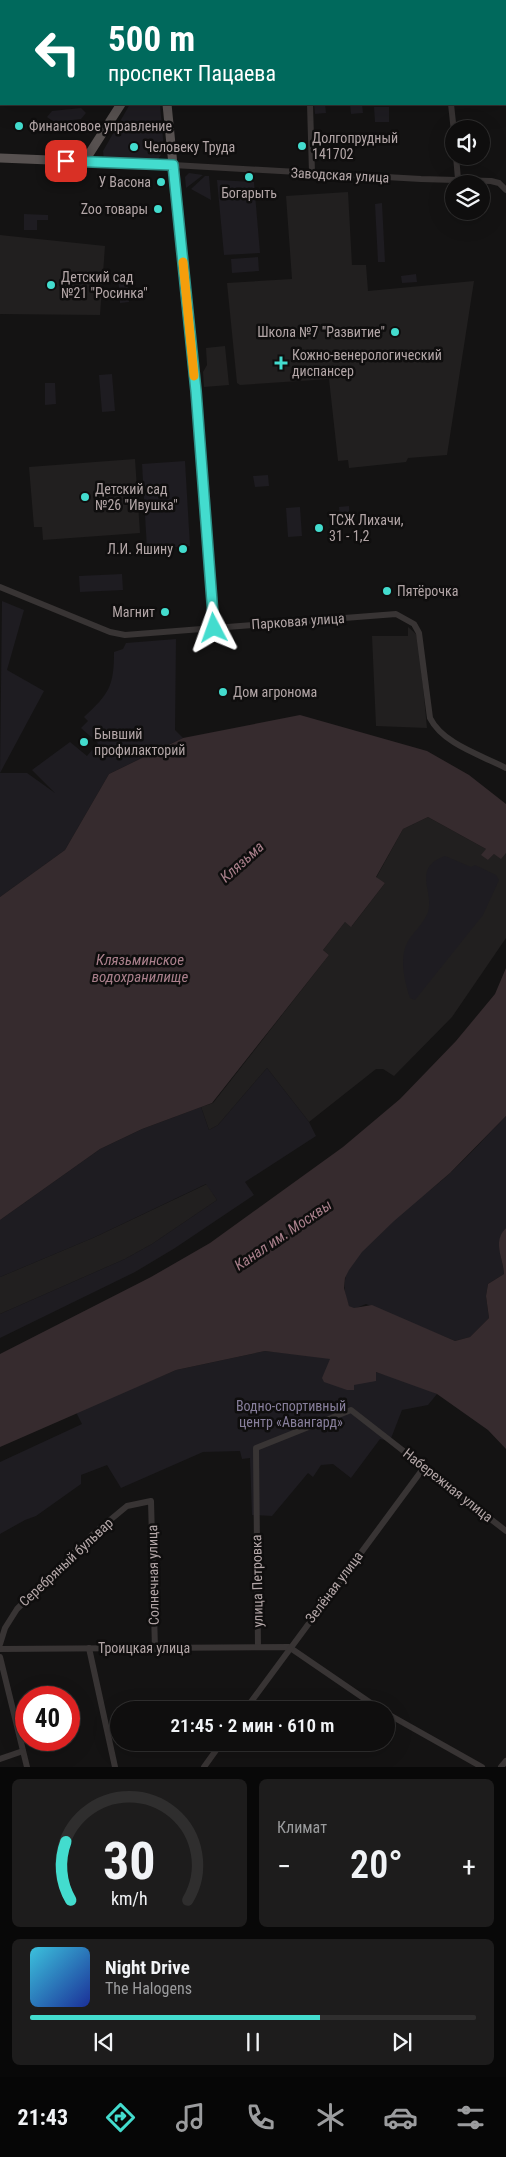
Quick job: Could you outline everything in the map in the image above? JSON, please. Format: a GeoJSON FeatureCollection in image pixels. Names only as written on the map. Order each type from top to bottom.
{"type":"FeatureCollection","features":[{"type":"Feature","properties":{"kind":"main road"},"geometry":{"type":"LineString","coordinates":[[84,162],[120,105]]}},
{"type":"Feature","properties":{"kind":"main road"},"geometry":{"type":"LineString","coordinates":[[0,158],[173,165],[167,105]]}},
{"type":"Feature","properties":{"kind":"street"},"geometry":{"type":"LineString","coordinates":[[310,105],[312,173]]}},
{"type":"Feature","properties":{"kind":"street"},"geometry":{"type":"LineString","coordinates":[[451,105],[453,120]]}},
{"type":"Feature","properties":{"kind":"street","name":"Заводская улица"},"geometry":{"type":"LineString","coordinates":[[173,165],[445,178]]}},
{"type":"Feature","properties":{"kind":"street"},"geometry":{"type":"LineString","coordinates":[[173,165],[196,391],[214,628]]}},
{"type":"Feature","properties":{"kind":"street","name":"Заводская улица"},"geometry":{"type":"LineString","coordinates":[[490,181],[499,183],[505,189]]}},
{"type":"Feature","properties":{"kind":"street","name":"Парковая улица"},"geometry":{"type":"LineString","coordinates":[[0,586],[117,634],[396,614],[414,624],[419,633],[430,718],[435,729],[446,737],[506,768]]}},
{"type":"Feature","properties":{"kind":"street","name":"Набережная улица"},"geometry":{"type":"LineString","coordinates":[[256,1516],[256,1448],[351,1410],[506,1530]]}},
{"type":"Feature","properties":{"kind":"street","name":"Зелёная улица"},"geometry":{"type":"LineString","coordinates":[[250,1701],[425,1466]]}},
{"type":"Feature","properties":{"kind":"street","name":"Серебряный бульвар"},"geometry":{"type":"LineString","coordinates":[[0,1644],[5,1628],[17,1609],[92,1536],[127,1506],[151,1501]]}},
{"type":"Feature","properties":{"kind":"street","name":"Солнечная улица"},"geometry":{"type":"LineString","coordinates":[[151,1501],[154,1649]]}},
{"type":"Feature","properties":{"kind":"street","name":"улица Петровка"},"geometry":{"type":"LineString","coordinates":[[256,1516],[258,1647]]}},
{"type":"Feature","properties":{"kind":"street"},"geometry":{"type":"LineString","coordinates":[[289,1647],[368,1701]]}},
{"type":"Feature","properties":{"kind":"street","name":"Троицкая улица"},"geometry":{"type":"LineString","coordinates":[[0,1649],[289,1647]]}},
{"type":"Feature","properties":{"kind":"street"},"geometry":{"type":"LineString","coordinates":[[89,1648],[115,1767]]}},
{"type":"Feature","properties":{"kind":"street"},"geometry":{"type":"LineString","coordinates":[[0,1657],[27,1767]]}},
{"type":"Feature","properties":{"kind":"street"},"geometry":{"type":"LineString","coordinates":[[395,1718],[482,1767]]}},
{"type":"Feature","properties":{"kind":"street"},"geometry":{"type":"LineString","coordinates":[[206,1766],[216,1751]]}},
{"type":"Feature","properties":{"kind":"street"},"geometry":{"type":"LineString","coordinates":[[0,1759],[23,1752]]}},
{"type":"Feature","properties":{"kind":"street"},"geometry":{"type":"LineString","coordinates":[[501,1767],[506,1760]]}},
{"type":"Feature","properties":{"kind":"shaded area","name":"Школа №7 \"Развитие\""},"geometry":{"type":"Polygon","coordinates":[[[348,192],[352,265],[366,265],[368,291],[474,281],[447,455],[408,458],[406,462],[349,468],[348,460],[338,461],[329,379],[240,385],[237,383],[227,283],[292,279],[286,196],[348,192]]]}},
{"type":"Feature","properties":{"kind":"shaded area","name":"Детский сад №21 \"Росинка\""},"geometry":{"type":"Polygon","coordinates":[[[0,235],[105,246],[100,315],[0,314],[0,235]]]}},
{"type":"Feature","properties":{"kind":"shaded area"},"geometry":{"type":"Polygon","coordinates":[[[225,346],[229,385],[204,387],[203,372],[207,365],[206,348],[225,346]]]}},
{"type":"Feature","properties":{"kind":"shaded area","name":"Детский сад №26 \"Ивушка\""},"geometry":{"type":"Polygon","coordinates":[[[135,459],[140,533],[43,540],[42,527],[34,527],[29,467],[135,459]]]}},
{"type":"Feature","properties":{"kind":"shaded area"},"geometry":{"type":"Polygon","coordinates":[[[408,627],[416,634],[419,644],[427,728],[376,726],[372,636],[408,636],[408,627]]]}},
{"type":"Feature","properties":{"kind":"shaded area"},"geometry":{"type":"Polygon","coordinates":[[[428,817],[486,849],[488,860],[494,854],[506,853],[506,938],[452,1017],[394,1076],[383,1069],[376,1069],[309,1122],[267,1068],[218,1125],[209,1130],[201,1107],[213,1103],[329,955],[323,950],[345,922],[352,926],[385,883],[376,878],[403,829],[428,817]]]}},
{"type":"Feature","properties":{"kind":"shaded area"},"geometry":{"type":"Polygon","coordinates":[[[207,1184],[217,1200],[152,1244],[125,1259],[0,1314],[0,1277],[95,1237],[207,1184]]]}},
{"type":"Feature","properties":{"kind":"green space"},"geometry":{"type":"Polygon","coordinates":[[[129,105],[160,105],[164,150],[157,161],[104,160],[103,151],[129,105]]]}},
{"type":"Feature","properties":{"kind":"green space"},"geometry":{"type":"Polygon","coordinates":[[[314,105],[325,105],[326,113],[315,114],[314,105]]]}},
{"type":"Feature","properties":{"kind":"green space"},"geometry":{"type":"Polygon","coordinates":[[[350,105],[362,105],[363,113],[351,114],[350,105]]]}},
{"type":"Feature","properties":{"kind":"green space"},"geometry":{"type":"Polygon","coordinates":[[[374,107],[389,107],[389,122],[375,122],[374,107]]]}},
{"type":"Feature","properties":{"kind":"green space"},"geometry":{"type":"Polygon","coordinates":[[[81,108],[86,113],[81,119],[54,122],[47,117],[52,111],[81,108]]]}},
{"type":"Feature","properties":{"kind":"green space"},"geometry":{"type":"Polygon","coordinates":[[[189,173],[203,175],[186,188],[185,177],[189,173]]]}},
{"type":"Feature","properties":{"kind":"green space"},"geometry":{"type":"Polygon","coordinates":[[[205,176],[209,176],[211,200],[191,189],[205,176]]]}},
{"type":"Feature","properties":{"kind":"green space"},"geometry":{"type":"Polygon","coordinates":[[[217,180],[254,182],[260,253],[224,255],[217,180]]]}},
{"type":"Feature","properties":{"kind":"green space"},"geometry":{"type":"Polygon","coordinates":[[[382,203],[385,262],[378,262],[375,204],[382,203]]]}},
{"type":"Feature","properties":{"kind":"green space"},"geometry":{"type":"Polygon","coordinates":[[[24,214],[48,215],[48,220],[37,220],[37,230],[24,230],[24,214]]]}},
{"type":"Feature","properties":{"kind":"green space"},"geometry":{"type":"Polygon","coordinates":[[[258,257],[259,271],[232,273],[231,259],[258,257]]]}},
{"type":"Feature","properties":{"kind":"green space"},"geometry":{"type":"Polygon","coordinates":[[[416,274],[417,282],[402,283],[401,276],[416,274]]]}},
{"type":"Feature","properties":{"kind":"green space"},"geometry":{"type":"Polygon","coordinates":[[[118,275],[127,275],[129,302],[120,303],[118,275]]]}},
{"type":"Feature","properties":{"kind":"green space"},"geometry":{"type":"Polygon","coordinates":[[[112,374],[115,411],[102,412],[99,375],[112,374]]]}},
{"type":"Feature","properties":{"kind":"green space"},"geometry":{"type":"Polygon","coordinates":[[[45,383],[55,383],[56,404],[45,405],[45,383]]]}},
{"type":"Feature","properties":{"kind":"green space"},"geometry":{"type":"Polygon","coordinates":[[[185,461],[190,546],[147,549],[142,464],[185,461]]]}},
{"type":"Feature","properties":{"kind":"green space"},"geometry":{"type":"Polygon","coordinates":[[[268,475],[269,486],[255,487],[253,476],[268,475]]]}},
{"type":"Feature","properties":{"kind":"green space"},"geometry":{"type":"Polygon","coordinates":[[[349,506],[350,524],[340,525],[339,507],[349,506]]]}},
{"type":"Feature","properties":{"kind":"green space"},"geometry":{"type":"Polygon","coordinates":[[[300,507],[302,536],[288,537],[286,508],[300,507]]]}},
{"type":"Feature","properties":{"kind":"green space"},"geometry":{"type":"Polygon","coordinates":[[[122,574],[123,590],[80,592],[79,576],[122,574]]]}},
{"type":"Feature","properties":{"kind":"green space"},"geometry":{"type":"Polygon","coordinates":[[[2,601],[24,610],[7,670],[44,691],[0,773],[2,601]]]}},
{"type":"Feature","properties":{"kind":"green space"},"geometry":{"type":"Polygon","coordinates":[[[176,639],[175,730],[183,738],[109,774],[65,850],[0,897],[0,773],[27,773],[55,793],[32,770],[70,742],[87,756],[98,743],[81,728],[88,721],[84,717],[99,702],[108,689],[113,673],[114,652],[123,649],[126,643],[176,639]]]}},
{"type":"Feature","properties":{"kind":"green space"},"geometry":{"type":"Polygon","coordinates":[[[445,856],[471,867],[475,865],[496,875],[499,880],[483,915],[415,1000],[410,998],[406,983],[403,967],[404,952],[410,938],[423,922],[428,912],[429,896],[426,881],[429,867],[435,861],[445,856]]]}},
{"type":"Feature","properties":{"kind":"green space"},"geometry":{"type":"Polygon","coordinates":[[[267,1068],[309,1122],[316,1136],[245,1182],[254,1195],[175,1248],[135,1272],[0,1338],[0,1314],[125,1259],[152,1244],[217,1200],[206,1184],[95,1237],[0,1277],[0,1220],[100,1149],[142,1129],[201,1107],[209,1130],[218,1125],[267,1068]]]}},
{"type":"Feature","properties":{"kind":"green space"},"geometry":{"type":"Polygon","coordinates":[[[506,1116],[506,1228],[499,1245],[504,1274],[488,1284],[486,1296],[489,1318],[470,1337],[455,1341],[366,1304],[354,1309],[349,1306],[345,1292],[345,1278],[358,1255],[382,1229],[456,1167],[506,1116]]]}},
{"type":"Feature","properties":{"kind":"green space","name":"Водно-спортивный центр «Авангард»"},"geometry":{"type":"Polygon","coordinates":[[[265,1351],[324,1357],[410,1382],[437,1394],[428,1405],[402,1410],[390,1441],[380,1439],[351,1478],[333,1464],[321,1465],[313,1477],[308,1473],[272,1516],[252,1515],[250,1458],[242,1459],[240,1451],[203,1452],[121,1488],[107,1465],[81,1475],[81,1484],[36,1516],[0,1534],[0,1462],[82,1424],[76,1412],[176,1370],[265,1351]]]}},
{"type":"Feature","properties":{"kind":"water","name":"Клязьминское водохранилище"},"geometry":{"type":"Polygon","coordinates":[[[300,715],[427,751],[469,775],[506,804],[506,853],[501,859],[494,854],[488,860],[481,855],[486,849],[428,817],[403,829],[376,877],[385,883],[351,927],[345,922],[323,950],[329,955],[212,1103],[142,1129],[100,1149],[0,1220],[0,897],[65,850],[109,774],[183,738],[300,715]]]}},
{"type":"Feature","properties":{"kind":"water","name":"Канал им. Москвы"},"geometry":{"type":"Polygon","coordinates":[[[506,968],[506,1116],[450,1173],[394,1221],[362,1252],[345,1278],[344,1288],[349,1306],[354,1308],[372,1305],[455,1341],[470,1337],[489,1318],[486,1296],[488,1284],[504,1274],[499,1244],[502,1233],[506,1228],[506,1449],[488,1430],[437,1394],[376,1372],[376,1381],[354,1385],[354,1390],[347,1390],[324,1382],[322,1378],[330,1359],[265,1351],[176,1370],[0,1447],[0,1354],[151,1277],[210,1243],[343,1147],[400,1099],[456,1041],[495,994],[506,968]]]}},
{"type":"Feature","properties":{"kind":"slow traffic"},"geometry":{"type":"LineString","coordinates":[[183,262],[194,376]]}},
{"type":"Feature","properties":{"kind":"place","name":"Финансовое управление"},"geometry":{"type":"Point","coordinates":[19,126]}},
{"type":"Feature","properties":{"kind":"place","name":"Долгопрудный 141702"},"geometry":{"type":"Point","coordinates":[302,146]}},
{"type":"Feature","properties":{"kind":"place","name":"Человеку Труда"},"geometry":{"type":"Point","coordinates":[134,147]}},
{"type":"Feature","properties":{"kind":"place","name":"Богарыть"},"geometry":{"type":"Point","coordinates":[249,177]}},
{"type":"Feature","properties":{"kind":"place","name":"У Васона"},"geometry":{"type":"Point","coordinates":[161,182]}},
{"type":"Feature","properties":{"kind":"place","name":"Zoo товары"},"geometry":{"type":"Point","coordinates":[158,209]}},
{"type":"Feature","properties":{"kind":"place","name":"Детский сад №21 \"Росинка\""},"geometry":{"type":"Point","coordinates":[51,285]}},
{"type":"Feature","properties":{"kind":"place","name":"Школа №7 \"Развитие\""},"geometry":{"type":"Point","coordinates":[395,332]}},
{"type":"Feature","properties":{"kind":"place","name":"Кожно-венерологический диспансер"},"geometry":{"type":"Point","coordinates":[281,363]}},
{"type":"Feature","properties":{"kind":"place","name":"Детский сад №26 \"Ивушка\""},"geometry":{"type":"Point","coordinates":[85,497]}},
{"type":"Feature","properties":{"kind":"place","name":"ТСЖ Лихачи, 31 - 1,2"},"geometry":{"type":"Point","coordinates":[319,528]}},
{"type":"Feature","properties":{"kind":"place","name":"Л.И. Яшину"},"geometry":{"type":"Point","coordinates":[183,549]}},
{"type":"Feature","properties":{"kind":"place","name":"Пятёрочка"},"geometry":{"type":"Point","coordinates":[387,591]}},
{"type":"Feature","properties":{"kind":"place","name":"Магнит"},"geometry":{"type":"Point","coordinates":[165,612]}},
{"type":"Feature","properties":{"kind":"place","name":"Дом агронома"},"geometry":{"type":"Point","coordinates":[223,692]}},
{"type":"Feature","properties":{"kind":"place","name":"Бывший профилакторий"},"geometry":{"type":"Point","coordinates":[84,742]}},
{"type":"Feature","properties":{"kind":"route"},"geometry":{"type":"LineString","coordinates":[[66,161],[151,166],[173,165],[196,391],[214,628]]}},
{"type":"Feature","properties":{"kind":"water label","name":"Клязьма"},"geometry":{"type":"Point","coordinates":[242,862]}}]}
